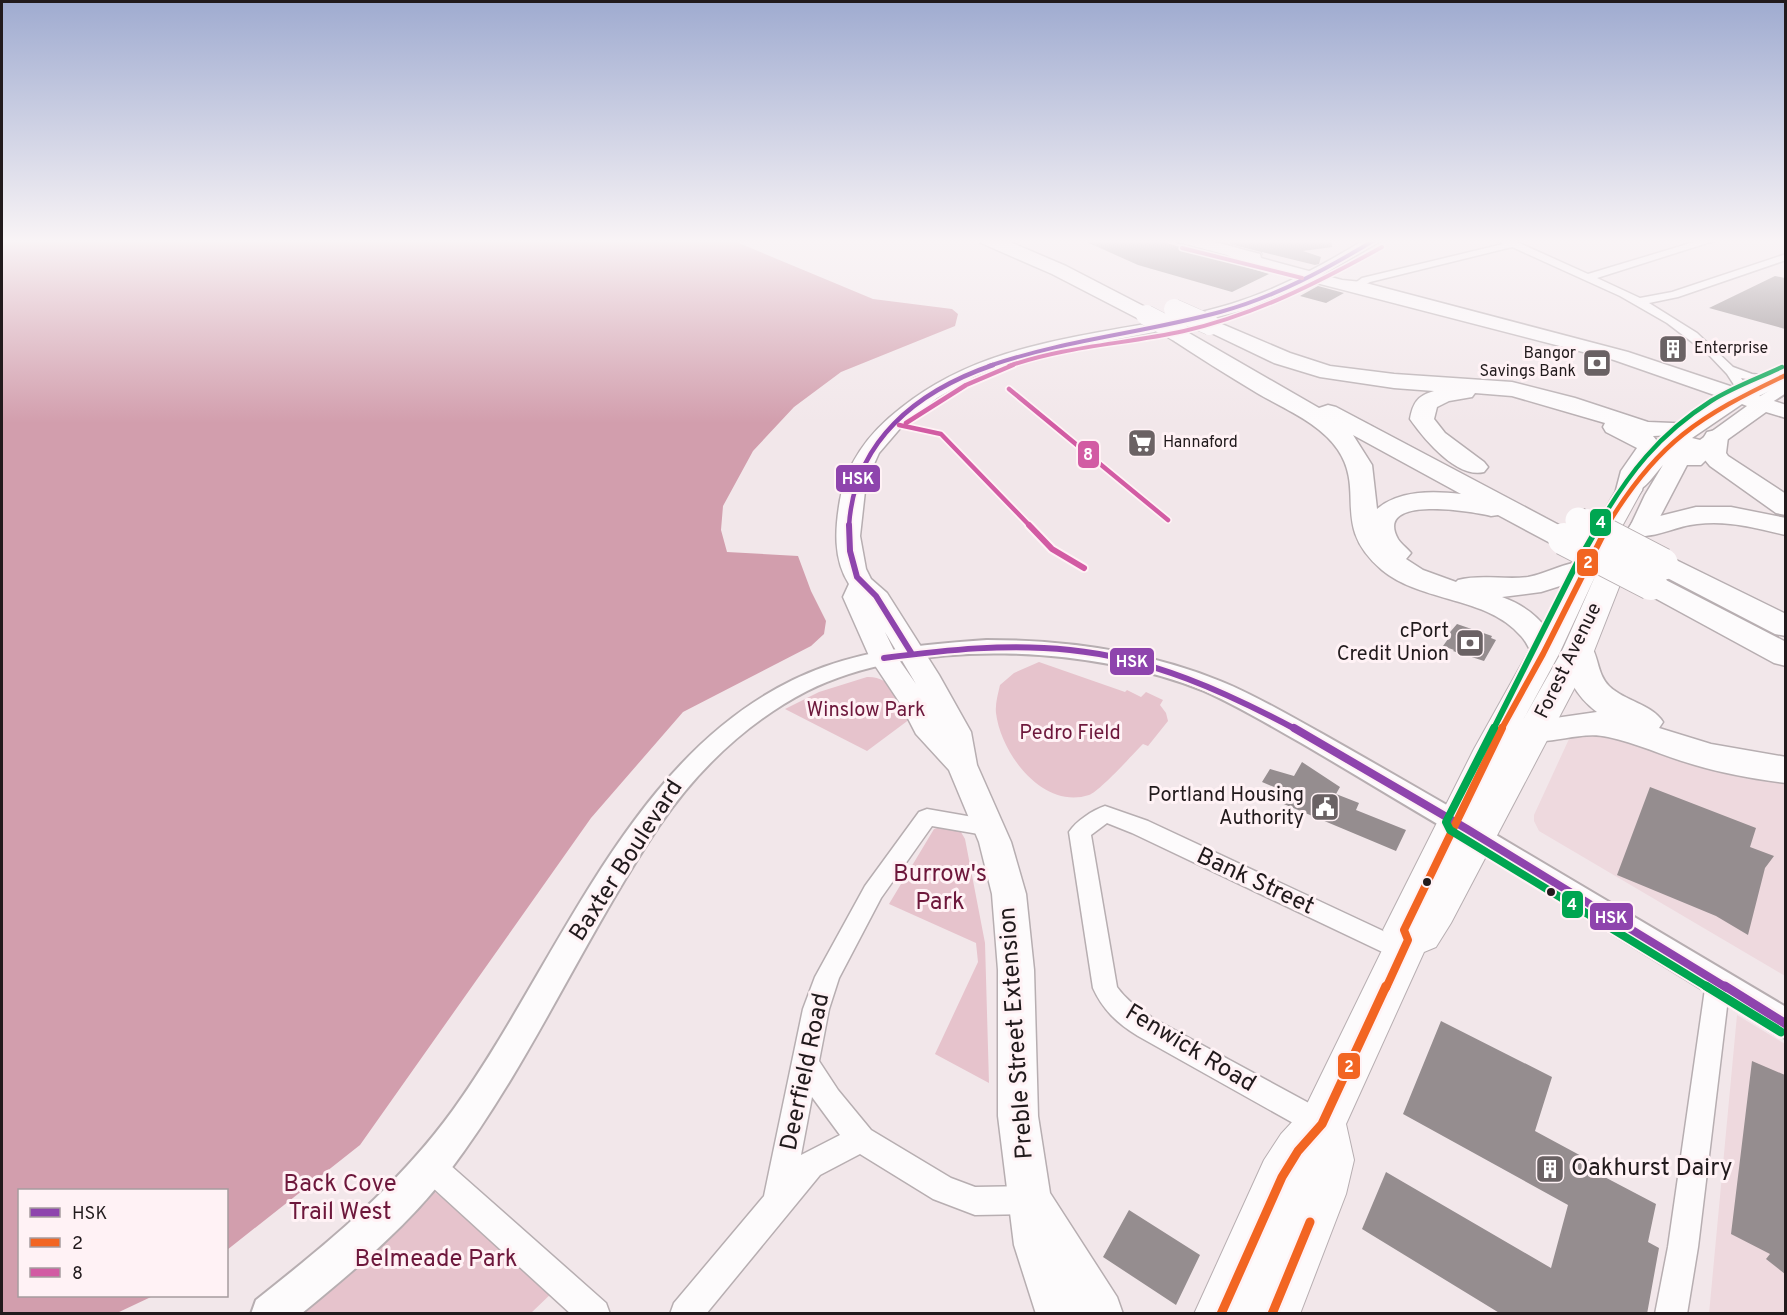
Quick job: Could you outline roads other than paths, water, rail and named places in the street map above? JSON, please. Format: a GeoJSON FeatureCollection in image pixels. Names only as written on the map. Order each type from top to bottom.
{"type":"FeatureCollection","features":[{"type":"Feature","properties":{"kind":"highway"},"geometry":{"type":"LineString","coordinates":[[1118,300],[1146,315],[1184,323],[1328,372],[1385,380],[1512,389],[1567,403],[1646,429],[1688,429]]}},
{"type":"Feature","properties":{"kind":"highway"},"geometry":{"type":"LineString","coordinates":[[1145,300],[1657,574],[1785,627]]}},
{"type":"Feature","properties":{"kind":"highway"},"geometry":{"type":"LineString","coordinates":[[1184,323],[1475,467]]}},
{"type":"Feature","properties":{"kind":"highway"},"geometry":{"type":"LineString","coordinates":[[1184,323],[1341,437],[1352,451],[1360,471],[1366,532],[1375,550],[1396,567],[1427,583],[1511,612],[1561,649],[1591,689],[1612,706],[1635,718],[1677,737],[1708,745],[1755,752],[1785,748]]}},
{"type":"Feature","properties":{"kind":"highway"},"geometry":{"type":"LineString","coordinates":[[1556,519],[1475,467],[1436,438],[1425,425],[1421,413],[1424,405],[1429,401],[1460,392],[1499,392],[1528,397],[1632,434],[1650,448],[1634,471],[1629,490]]}},
{"type":"Feature","properties":{"kind":"highway"},"geometry":{"type":"LineString","coordinates":[[1721,424],[1713,454],[1719,462],[1785,507]]}},
{"type":"Feature","properties":{"kind":"highway","name":"Forest Avenue"},"geometry":{"type":"LineString","coordinates":[[1221,1314],[1282,1177],[1298,1151],[1322,1124],[1406,946],[1404,930],[1466,829],[1534,731],[1584,569],[1629,490]]}},
{"type":"Feature","properties":{"kind":"highway"},"geometry":{"type":"LineString","coordinates":[[1556,519],[1436,501],[1404,504],[1388,513],[1381,527],[1385,542],[1404,560],[1437,578],[1470,586],[1501,590],[1536,585],[1584,569]]}},
{"type":"Feature","properties":{"kind":"highway"},"geometry":{"type":"LineString","coordinates":[[1647,518],[1714,514],[1744,516],[1785,527]]}},
{"type":"Feature","properties":{"kind":"highway","name":"Forest Avenue"},"geometry":{"type":"LineString","coordinates":[[1466,829],[1561,649],[1647,518]]}},
{"type":"Feature","properties":{"kind":"highway"},"geometry":{"type":"LineString","coordinates":[[1657,574],[1785,605]]}},
{"type":"Feature","properties":{"kind":"highway"},"geometry":{"type":"LineString","coordinates":[[1657,574],[1727,625],[1785,672]]}},
{"type":"Feature","properties":{"kind":"highway"},"geometry":{"type":"LineString","coordinates":[[1727,625],[1785,656]]}},
{"type":"Feature","properties":{"kind":"highway"},"geometry":{"type":"LineString","coordinates":[[1534,731],[1589,723],[1610,725],[1706,756],[1785,770]]}},
{"type":"Feature","properties":{"kind":"highway"},"geometry":{"type":"LineString","coordinates":[[1272,1314],[1321,1194],[1329,1160],[1322,1124]]}},
{"type":"Feature","properties":{"kind":"main road","name":"Preble Street Extension"},"geometry":{"type":"LineString","coordinates":[[1060,1314],[1036,1245],[1018,1116],[1017,999],[1014,935],[1009,894],[990,828],[962,765],[931,734],[914,702],[898,656],[856,597],[861,585],[855,574],[848,530],[851,499],[863,462],[889,427],[918,402],[969,372],[1004,358],[1074,340],[1143,331],[1219,313],[1258,300]]}},
{"type":"Feature","properties":{"kind":"main road"},"geometry":{"type":"LineString","coordinates":[[1410,300],[1650,362],[1785,412]]}},
{"type":"Feature","properties":{"kind":"main road"},"geometry":{"type":"LineString","coordinates":[[1621,356],[1749,398],[1758,408],[1721,424],[1647,518]]}},
{"type":"Feature","properties":{"kind":"main road"},"geometry":{"type":"LineString","coordinates":[[1658,369],[1701,390],[1712,398],[1721,424]]}},
{"type":"Feature","properties":{"kind":"main road","name":"Forest Avenue"},"geometry":{"type":"LineString","coordinates":[[1647,518],[1680,457],[1704,433],[1743,407],[1749,398],[1781,380]]}},
{"type":"Feature","properties":{"kind":"main road"},"geometry":{"type":"LineString","coordinates":[[1721,424],[1785,418]]}},
{"type":"Feature","properties":{"kind":"main road","name":"Forest Avenue"},"geometry":{"type":"LineString","coordinates":[[1629,490],[1656,457],[1688,429],[1721,424]]}},
{"type":"Feature","properties":{"kind":"main road","name":"Preble Street Extension"},"geometry":{"type":"LineString","coordinates":[[1030,1200],[1100,1314]]}},
{"type":"Feature","properties":{"kind":"street"},"geometry":{"type":"LineString","coordinates":[[1636,300],[1687,331],[1730,370],[1749,398]]}},
{"type":"Feature","properties":{"kind":"street"},"geometry":{"type":"LineString","coordinates":[[1639,302],[1649,300]]}},
{"type":"Feature","properties":{"kind":"street"},"geometry":{"type":"LineString","coordinates":[[1730,370],[1750,377],[1781,380]]}},
{"type":"Feature","properties":{"kind":"street","name":"Baxter Boulevard"},"geometry":{"type":"LineString","coordinates":[[270,1314],[385,1217],[431,1167],[453,1139],[501,1064],[609,880],[650,818],[685,773],[738,724],[777,698],[848,667],[898,656],[1014,645],[1100,654],[1169,671],[1198,681],[1250,704],[1466,829],[1785,1024]]}},
{"type":"Feature","properties":{"kind":"street","name":"Bank Street"},"geometry":{"type":"LineString","coordinates":[[1106,814],[1406,946]]}},
{"type":"Feature","properties":{"kind":"street","name":"Fenwick Road"},"geometry":{"type":"LineString","coordinates":[[1106,814],[1080,832],[1105,988],[1111,1001],[1127,1016],[1147,1028],[1322,1124]]}},
{"type":"Feature","properties":{"kind":"street","name":"Deerfield Road"},"geometry":{"type":"LineString","coordinates":[[685,1314],[777,1203],[816,1009],[827,977],[873,892],[927,817],[990,828]]}},
{"type":"Feature","properties":{"kind":"street"},"geometry":{"type":"LineString","coordinates":[[1671,1314],[1683,1247],[1718,982]]}},
{"type":"Feature","properties":{"kind":"street"},"geometry":{"type":"LineString","coordinates":[[805,1063],[828,1100],[861,1139],[943,1189],[975,1201],[1030,1200]]}},
{"type":"Feature","properties":{"kind":"street"},"geometry":{"type":"LineString","coordinates":[[777,1203],[810,1165],[861,1139]]}},
{"type":"Feature","properties":{"kind":"street"},"geometry":{"type":"LineString","coordinates":[[431,1167],[595,1314]]}},
{"type":"Feature","properties":{"kind":"place","name":"Enterprise"},"geometry":{"type":"Point","coordinates":[1673,349]}},
{"type":"Feature","properties":{"kind":"place","name":"Bangor Savings Bank"},"geometry":{"type":"Point","coordinates":[1597,363]}},
{"type":"Feature","properties":{"kind":"place","name":"Hannaford"},"geometry":{"type":"Point","coordinates":[1142,443]}},
{"type":"Feature","properties":{"kind":"place","name":"cPort Credit Union"},"geometry":{"type":"Point","coordinates":[1470,643]}},
{"type":"Feature","properties":{"kind":"place","name":"Portland Housing Authority"},"geometry":{"type":"Point","coordinates":[1325,807]}},
{"type":"Feature","properties":{"kind":"place","name":"Oakhurst Dairy"},"geometry":{"type":"Point","coordinates":[1550,1169]}},
{"type":"Feature","properties":{"kind":"park label","name":"Winslow Park"},"geometry":{"type":"Point","coordinates":[866,711]}},
{"type":"Feature","properties":{"kind":"park label","name":"Pedro Field"},"geometry":{"type":"Point","coordinates":[1070,734]}},
{"type":"Feature","properties":{"kind":"park label","name":"Burrow's Park"},"geometry":{"type":"Point","coordinates":[940,889]}},
{"type":"Feature","properties":{"kind":"park label","name":"Back Cove Trail West"},"geometry":{"type":"Point","coordinates":[340,1199]}},
{"type":"Feature","properties":{"kind":"park label","name":"Belmeade Park"},"geometry":{"type":"Point","coordinates":[436,1260]}}]}
